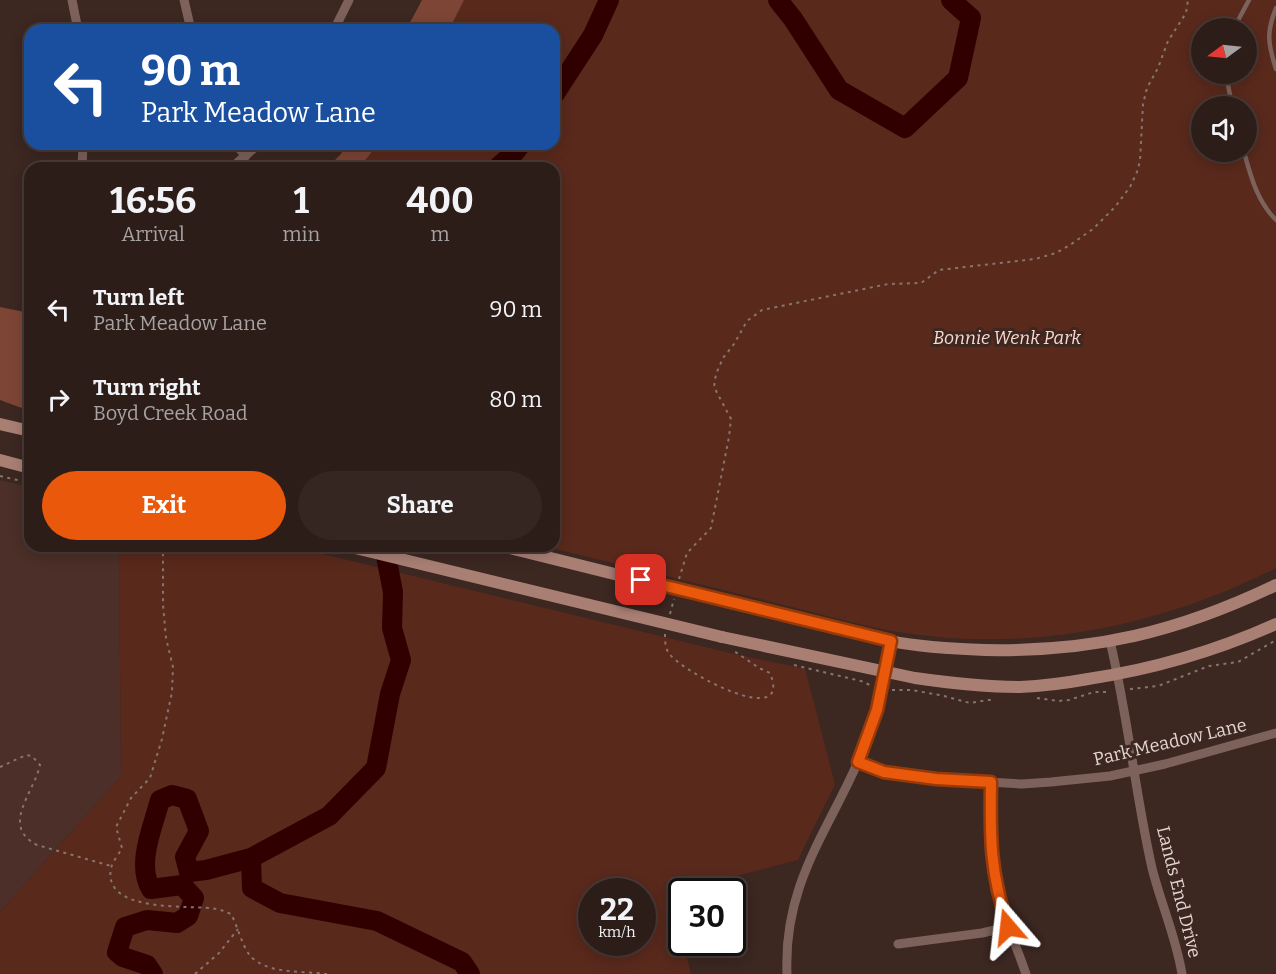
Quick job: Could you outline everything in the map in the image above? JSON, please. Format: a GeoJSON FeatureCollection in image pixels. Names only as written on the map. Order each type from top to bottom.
{"type":"FeatureCollection","features":[{"type":"Feature","properties":{"kind":"main road"},"geometry":{"type":"LineString","coordinates":[[0,424],[24,430]]}},
{"type":"Feature","properties":{"kind":"main road"},"geometry":{"type":"LineString","coordinates":[[0,460],[24,466]]}},
{"type":"Feature","properties":{"kind":"main road"},"geometry":{"type":"LineString","coordinates":[[372,552],[722,637],[885,672],[944,682],[1021,687],[1118,675],[1219,648],[1276,624]]}},
{"type":"Feature","properties":{"kind":"main road"},"geometry":{"type":"LineString","coordinates":[[527,552],[891,641],[951,649],[1023,650],[1083,646],[1110,641],[1200,618],[1276,585]]}},
{"type":"Feature","properties":{"kind":"street"},"geometry":{"type":"LineString","coordinates":[[72,0],[77,24]]}},
{"type":"Feature","properties":{"kind":"street"},"geometry":{"type":"LineString","coordinates":[[184,0],[190,24]]}},
{"type":"Feature","properties":{"kind":"street"},"geometry":{"type":"LineString","coordinates":[[336,24],[349,0]]}},
{"type":"Feature","properties":{"kind":"street"},"geometry":{"type":"LineString","coordinates":[[240,150],[246,156]]}},
{"type":"Feature","properties":{"kind":"street"},"geometry":{"type":"LineString","coordinates":[[238,162],[252,150]]}},
{"type":"Feature","properties":{"kind":"street"},"geometry":{"type":"LineString","coordinates":[[787,974],[790,930],[803,874],[818,839],[858,762],[877,710],[891,641]]}},
{"type":"Feature","properties":{"kind":"street","name":"Lands End Drive"},"geometry":{"type":"LineString","coordinates":[[1110,641],[1152,868],[1173,935],[1182,974]]}},
{"type":"Feature","properties":{"kind":"street","name":"Park Meadow Lane"},"geometry":{"type":"LineString","coordinates":[[858,762],[884,772],[963,781],[1022,783],[1071,781],[1110,776],[1193,757],[1276,733]]}},
{"type":"Feature","properties":{"kind":"street"},"geometry":{"type":"LineString","coordinates":[[991,782],[991,856],[996,890],[1026,974]]}},
{"type":"Feature","properties":{"kind":"street"},"geometry":{"type":"LineString","coordinates":[[898,944],[982,933],[1008,927]]}},
{"type":"Feature","properties":{"kind":"lane"},"geometry":{"type":"LineString","coordinates":[[1239,18],[1249,0]]}},
{"type":"Feature","properties":{"kind":"lane"},"geometry":{"type":"LineString","coordinates":[[1276,8],[1270,23],[1268,40],[1276,69]]}},
{"type":"Feature","properties":{"kind":"lane"},"geometry":{"type":"LineString","coordinates":[[1247,162],[1258,195],[1265,208],[1276,220]]}},
{"type":"Feature","properties":{"kind":"path"},"geometry":{"type":"LineString","coordinates":[[677,587],[687,553],[711,528],[731,419],[714,387],[716,374],[723,358],[747,321],[762,310],[888,284],[921,283],[939,270],[1035,259],[1070,245],[1093,229],[1115,207],[1130,187],[1137,171],[1140,161],[1143,104],[1147,88],[1158,68],[1168,41],[1186,13],[1188,0]]}},
{"type":"Feature","properties":{"kind":"path"},"geometry":{"type":"LineString","coordinates":[[0,476],[24,482]]}},
{"type":"Feature","properties":{"kind":"path"},"geometry":{"type":"LineString","coordinates":[[163,552],[163,605],[172,667],[172,692],[162,739],[150,778],[131,798],[116,827],[122,848],[112,866],[111,880],[118,892],[157,906],[217,909],[231,914],[250,956],[264,969],[281,973],[327,974]]}},
{"type":"Feature","properties":{"kind":"path"},"geometry":{"type":"LineString","coordinates":[[670,614],[675,595]]}},
{"type":"Feature","properties":{"kind":"path"},"geometry":{"type":"LineString","coordinates":[[665,633],[668,652],[680,665],[751,699],[759,700],[766,697],[772,692],[774,681],[770,673],[738,656],[732,649]]}},
{"type":"Feature","properties":{"kind":"path"},"geometry":{"type":"LineString","coordinates":[[1139,689],[1158,686],[1209,666],[1238,662],[1276,640]]}},
{"type":"Feature","properties":{"kind":"path"},"geometry":{"type":"LineString","coordinates":[[806,668],[861,681],[865,684]]}},
{"type":"Feature","properties":{"kind":"path"},"geometry":{"type":"LineString","coordinates":[[0,767],[26,755],[32,756],[40,765],[18,816],[19,828],[26,839],[37,845],[112,866]]}},
{"type":"Feature","properties":{"kind":"path"},"geometry":{"type":"LineString","coordinates":[[195,974],[219,953],[238,929]]}},
{"type":"Feature","properties":{"kind":"shaded area"},"geometry":{"type":"Polygon","coordinates":[[[422,0],[464,0],[452,24],[409,24],[422,0]]]}},
{"type":"Feature","properties":{"kind":"shaded area"},"geometry":{"type":"Polygon","coordinates":[[[343,150],[373,150],[364,162],[333,162],[343,150]]]}},
{"type":"Feature","properties":{"kind":"shaded area"},"geometry":{"type":"Polygon","coordinates":[[[0,307],[24,312],[24,409],[0,400],[0,307]]]}},
{"type":"Feature","properties":{"kind":"shaded area"},"geometry":{"type":"Polygon","coordinates":[[[0,480],[24,486],[24,552],[119,552],[121,776],[0,912],[0,480]]]}},
{"type":"Feature","properties":{"kind":"green space","name":"Bonnie Wenk Park"},"geometry":{"type":"Polygon","coordinates":[[[464,0],[1276,0],[1276,568],[1231,589],[1137,620],[1089,631],[1041,637],[992,639],[942,637],[877,628],[560,550],[560,162],[364,162],[373,150],[560,150],[560,24],[452,24],[464,0]]]}},
{"type":"Feature","properties":{"kind":"green space"},"geometry":{"type":"Polygon","coordinates":[[[119,552],[315,552],[730,653],[805,669],[835,784],[798,860],[729,878],[668,878],[668,956],[686,956],[691,974],[0,974],[0,912],[121,776],[119,552]]]}},
{"type":"Feature","properties":{"kind":"waterway"},"geometry":{"type":"LineString","coordinates":[[560,86],[593,35],[609,0]]}},
{"type":"Feature","properties":{"kind":"waterway"},"geometry":{"type":"LineString","coordinates":[[778,0],[839,90],[905,128],[958,78],[971,18],[951,0]]}},
{"type":"Feature","properties":{"kind":"waterway"},"geometry":{"type":"LineString","coordinates":[[504,162],[516,150]]}},
{"type":"Feature","properties":{"kind":"waterway"},"geometry":{"type":"LineString","coordinates":[[385,552],[393,592],[392,628],[401,660],[390,694],[376,768],[329,816],[251,858],[252,888],[280,903],[377,921],[462,962],[470,974]]}},
{"type":"Feature","properties":{"kind":"waterway"},"geometry":{"type":"LineString","coordinates":[[153,974],[147,965],[123,957],[117,952],[125,927],[147,920],[177,923],[188,916],[194,898],[182,885],[151,889],[147,879],[145,857],[160,800],[172,795],[187,799],[199,831],[185,857],[189,872],[251,858]]}},
{"type":"Feature","properties":{"kind":"route"},"geometry":{"type":"LineString","coordinates":[[641,580],[891,641],[877,710],[858,762],[884,772],[910,776],[991,782],[991,856],[996,890],[1008,927]]}}]}
